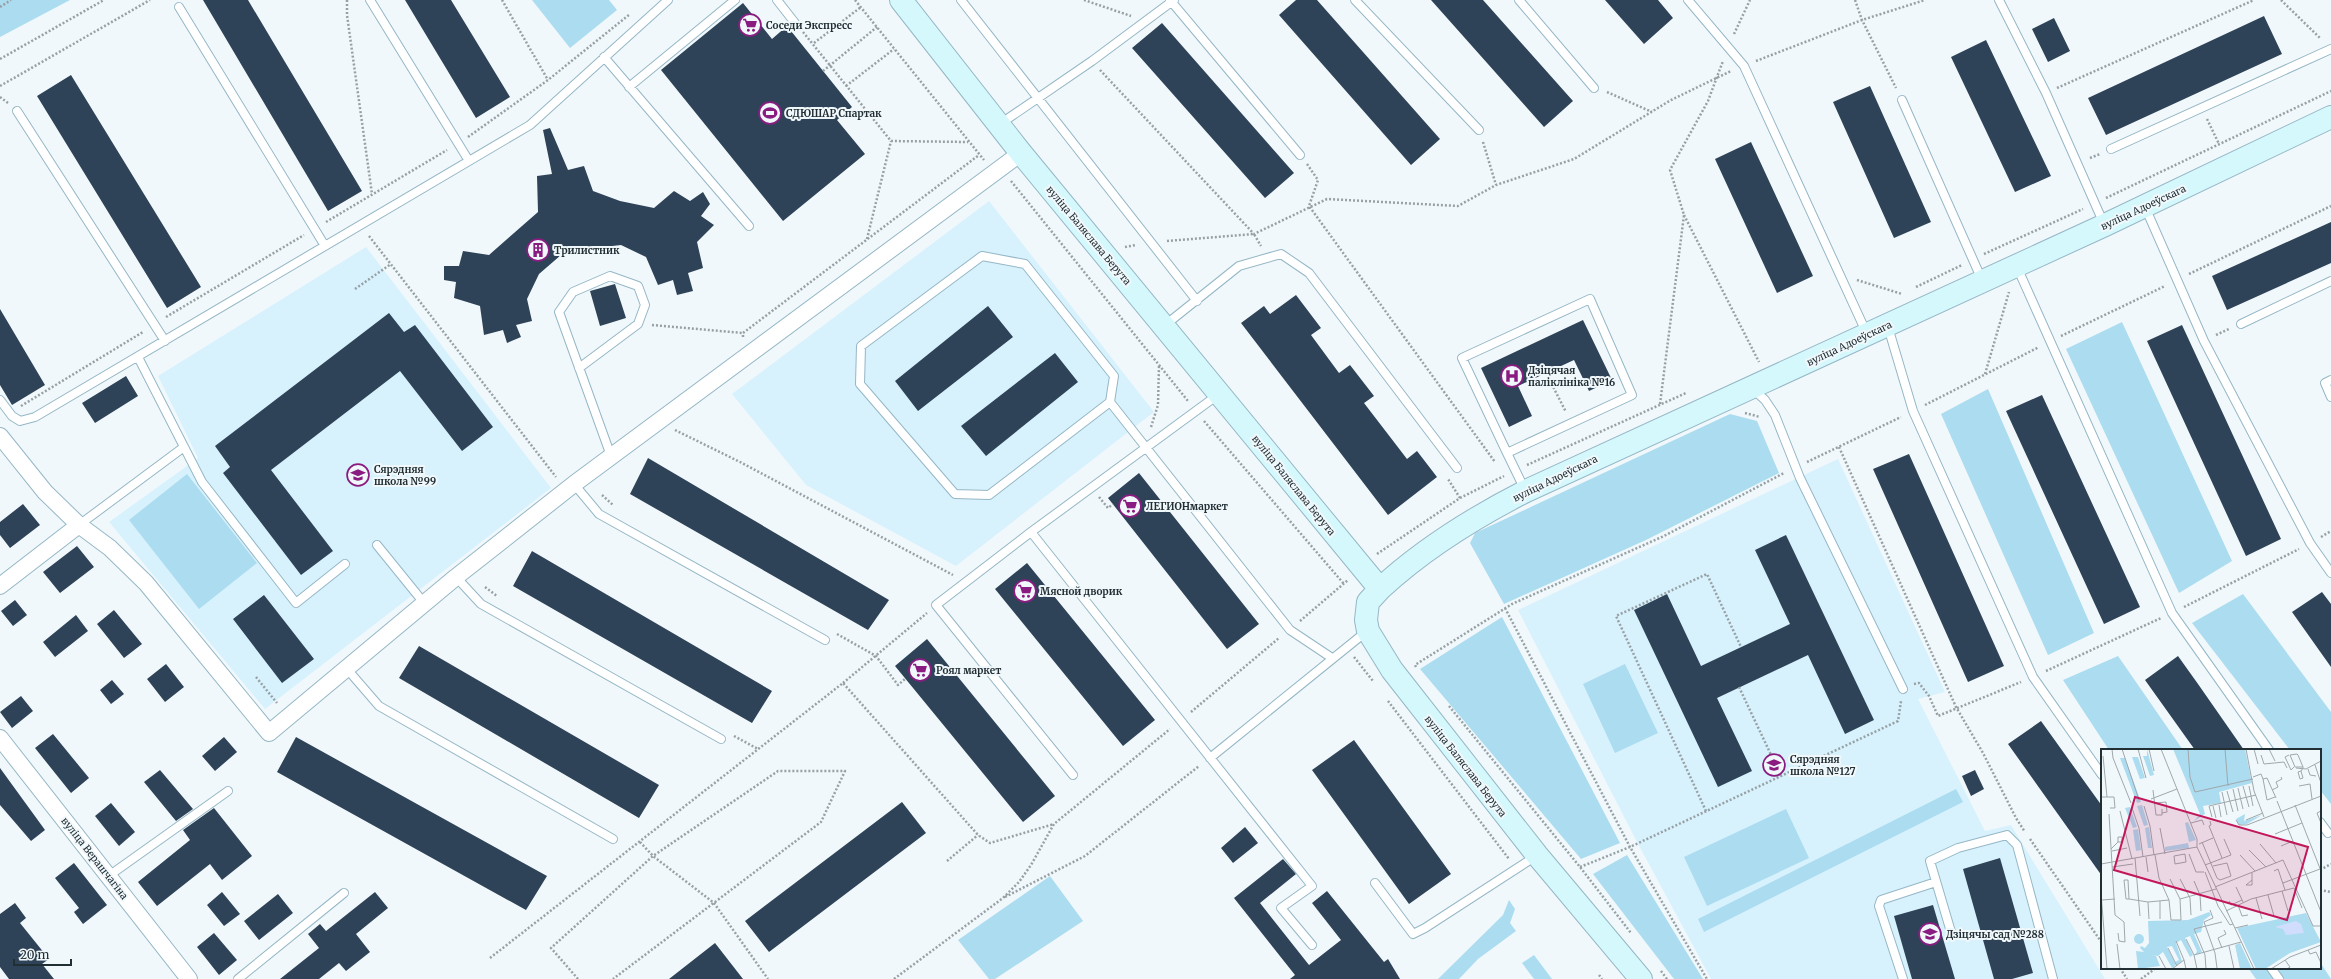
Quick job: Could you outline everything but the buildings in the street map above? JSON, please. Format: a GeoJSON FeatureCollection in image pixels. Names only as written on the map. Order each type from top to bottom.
{"type":"FeatureCollection","features":[{"type":"Feature","properties":{"kind":"street","name":"вуліца Баляслава Берута"},"geometry":{"type":"LineString","coordinates":[[901,0],[1021,153],[1380,589],[1368,602],[1366,609],[1368,631],[1405,690],[1537,855],[1649,973]]}},
{"type":"Feature","properties":{"kind":"street","name":"вуліца Адоеўскага"},"geometry":{"type":"LineString","coordinates":[[1380,589],[1398,572],[1458,531],[1526,491],[2145,207],[2331,117]]}},
{"type":"Feature","properties":{"kind":"street"},"geometry":{"type":"LineString","coordinates":[[0,436],[45,492],[79,525],[110,548],[146,584],[269,733],[573,481],[611,456],[993,172],[1021,153]]}},
{"type":"Feature","properties":{"kind":"street"},"geometry":{"type":"LineString","coordinates":[[0,586],[79,525]]}},
{"type":"Feature","properties":{"kind":"street","name":"вуліца Верашчагіна"},"geometry":{"type":"LineString","coordinates":[[0,738],[110,876],[189,979]]}},
{"type":"Feature","properties":{"kind":"lane"},"geometry":{"type":"LineString","coordinates":[[370,0],[469,161]]}},
{"type":"Feature","properties":{"kind":"lane"},"geometry":{"type":"LineString","coordinates":[[0,400],[9,413],[20,421],[35,417],[530,125],[604,58],[659,3],[668,0]]}},
{"type":"Feature","properties":{"kind":"lane"},"geometry":{"type":"LineString","coordinates":[[630,87],[735,0]]}},
{"type":"Feature","properties":{"kind":"lane"},"geometry":{"type":"LineString","coordinates":[[777,0],[795,24]]}},
{"type":"Feature","properties":{"kind":"lane"},"geometry":{"type":"LineString","coordinates":[[961,0],[1197,301]]}},
{"type":"Feature","properties":{"kind":"lane"},"geometry":{"type":"LineString","coordinates":[[1355,0],[1479,130]]}},
{"type":"Feature","properties":{"kind":"lane"},"geometry":{"type":"LineString","coordinates":[[1520,0],[1594,88]]}},
{"type":"Feature","properties":{"kind":"lane"},"geometry":{"type":"LineString","coordinates":[[1688,0],[1744,66],[1841,275],[1867,335]]}},
{"type":"Feature","properties":{"kind":"lane"},"geometry":{"type":"LineString","coordinates":[[1999,0],[2046,93],[2105,225]]}},
{"type":"Feature","properties":{"kind":"lane"},"geometry":{"type":"LineString","coordinates":[[999,124],[1092,61],[1171,1],[1300,155]]}},
{"type":"Feature","properties":{"kind":"lane"},"geometry":{"type":"LineString","coordinates":[[179,7],[325,246]]}},
{"type":"Feature","properties":{"kind":"lane"},"geometry":{"type":"LineString","coordinates":[[2111,149],[2328,46]]}},
{"type":"Feature","properties":{"kind":"lane"},"geometry":{"type":"LineString","coordinates":[[604,58],[749,226]]}},
{"type":"Feature","properties":{"kind":"lane"},"geometry":{"type":"LineString","coordinates":[[1902,100],[1982,282]]}},
{"type":"Feature","properties":{"kind":"lane"},"geometry":{"type":"LineString","coordinates":[[17,111],[165,341]]}},
{"type":"Feature","properties":{"kind":"lane"},"geometry":{"type":"LineString","coordinates":[[2145,207],[2204,341],[2310,543],[2331,573]]}},
{"type":"Feature","properties":{"kind":"lane"},"geometry":{"type":"LineString","coordinates":[[1164,326],[1239,266],[1281,254],[1309,272],[1457,468]]}},
{"type":"Feature","properties":{"kind":"lane"},"geometry":{"type":"LineString","coordinates":[[1110,402],[989,495],[955,494],[860,384],[861,346],[982,256],[1025,264],[1114,376],[1110,402],[1290,630],[1332,658]]}},
{"type":"Feature","properties":{"kind":"lane"},"geometry":{"type":"LineString","coordinates":[[2017,266],[2049,342],[2172,613],[2268,749]]}},
{"type":"Feature","properties":{"kind":"lane"},"geometry":{"type":"LineString","coordinates":[[579,368],[638,324],[646,305],[638,286],[610,276],[573,292],[558,312],[611,456]]}},
{"type":"Feature","properties":{"kind":"lane"},"geometry":{"type":"LineString","coordinates":[[2241,324],[2331,281]]}},
{"type":"Feature","properties":{"kind":"lane"},"geometry":{"type":"LineString","coordinates":[[1507,454],[1632,395],[1590,299],[1462,358],[1507,454],[1526,491]]}},
{"type":"Feature","properties":{"kind":"lane"},"geometry":{"type":"LineString","coordinates":[[1888,325],[1913,411],[2033,677],[2101,773]]}},
{"type":"Feature","properties":{"kind":"lane"},"geometry":{"type":"LineString","coordinates":[[138,356],[202,482],[296,603],[345,564]]}},
{"type":"Feature","properties":{"kind":"lane"},"geometry":{"type":"LineString","coordinates":[[2331,380],[2325,382],[2331,397]]}},
{"type":"Feature","properties":{"kind":"lane"},"geometry":{"type":"LineString","coordinates":[[1752,388],[1765,400],[1775,415],[1797,467],[1800,478],[1903,689]]}},
{"type":"Feature","properties":{"kind":"lane"},"geometry":{"type":"LineString","coordinates":[[1073,775],[936,605],[1031,532],[1219,393]]}},
{"type":"Feature","properties":{"kind":"lane"},"geometry":{"type":"LineString","coordinates":[[79,525],[184,447]]}},
{"type":"Feature","properties":{"kind":"lane"},"geometry":{"type":"LineString","coordinates":[[573,481],[599,514],[825,640]]}},
{"type":"Feature","properties":{"kind":"lane"},"geometry":{"type":"LineString","coordinates":[[1031,532],[1312,886],[1281,908],[1312,945]]}},
{"type":"Feature","properties":{"kind":"lane"},"geometry":{"type":"LineString","coordinates":[[377,545],[424,604]]}},
{"type":"Feature","properties":{"kind":"lane"},"geometry":{"type":"LineString","coordinates":[[460,574],[481,604],[721,739]]}},
{"type":"Feature","properties":{"kind":"lane"},"geometry":{"type":"LineString","coordinates":[[1210,758],[1332,658],[1368,631]]}},
{"type":"Feature","properties":{"kind":"lane"},"geometry":{"type":"LineString","coordinates":[[347,669],[379,706],[613,839]]}},
{"type":"Feature","properties":{"kind":"lane"},"geometry":{"type":"LineString","coordinates":[[110,876],[228,791]]}},
{"type":"Feature","properties":{"kind":"lane"},"geometry":{"type":"LineString","coordinates":[[2321,823],[2328,833]]}},
{"type":"Feature","properties":{"kind":"lane"},"geometry":{"type":"LineString","coordinates":[[1952,932],[1930,861],[1958,848],[2007,835],[2017,845],[2052,978]]}},
{"type":"Feature","properties":{"kind":"lane"},"geometry":{"type":"LineString","coordinates":[[1375,883],[1412,934],[1425,928],[1537,855]]}},
{"type":"Feature","properties":{"kind":"lane"},"geometry":{"type":"LineString","coordinates":[[1903,979],[1879,906],[1881,900],[1936,882]]}},
{"type":"Feature","properties":{"kind":"lane"},"geometry":{"type":"LineString","coordinates":[[238,979],[344,893]]}},
{"type":"Feature","properties":{"kind":"lane"},"geometry":{"type":"LineString","coordinates":[[2272,969],[2279,979]]}},
{"type":"Feature","properties":{"kind":"path"},"geometry":{"type":"LineString","coordinates":[[0,7],[11,0]]}},
{"type":"Feature","properties":{"kind":"path"},"geometry":{"type":"LineString","coordinates":[[0,59],[104,0]]}},
{"type":"Feature","properties":{"kind":"path"},"geometry":{"type":"LineString","coordinates":[[0,86],[150,0]]}},
{"type":"Feature","properties":{"kind":"path"},"geometry":{"type":"LineString","coordinates":[[347,0],[347,15],[372,194]]}},
{"type":"Feature","properties":{"kind":"path"},"geometry":{"type":"LineString","coordinates":[[502,0],[548,80]]}},
{"type":"Feature","properties":{"kind":"path"},"geometry":{"type":"LineString","coordinates":[[856,0],[993,172],[1012,181],[1195,410],[1344,584],[1181,721],[1054,824],[1031,866],[1019,882],[1003,898],[894,979]]}},
{"type":"Feature","properties":{"kind":"path"},"geometry":{"type":"LineString","coordinates":[[1084,0],[1145,20]]}},
{"type":"Feature","properties":{"kind":"path"},"geometry":{"type":"LineString","coordinates":[[1855,0],[1862,20],[1902,100]]}},
{"type":"Feature","properties":{"kind":"path"},"geometry":{"type":"LineString","coordinates":[[1124,247],[1151,242],[1254,234],[1309,206],[1327,199],[1458,206],[1496,186],[1574,159],[1652,112],[1717,76],[1862,20],[1925,0]]}},
{"type":"Feature","properties":{"kind":"path"},"geometry":{"type":"LineString","coordinates":[[2046,93],[2254,0]]}},
{"type":"Feature","properties":{"kind":"path"},"geometry":{"type":"LineString","coordinates":[[2281,0],[2328,46]]}},
{"type":"Feature","properties":{"kind":"path"},"geometry":{"type":"LineString","coordinates":[[814,43],[861,7]]}},
{"type":"Feature","properties":{"kind":"path"},"geometry":{"type":"LineString","coordinates":[[9,413],[155,324],[458,144],[548,80],[635,10]]}},
{"type":"Feature","properties":{"kind":"path"},"geometry":{"type":"LineString","coordinates":[[795,24],[814,43],[846,86],[891,141],[969,142]]}},
{"type":"Feature","properties":{"kind":"path"},"geometry":{"type":"LineString","coordinates":[[823,71],[877,27]]}},
{"type":"Feature","properties":{"kind":"path"},"geometry":{"type":"LineString","coordinates":[[846,86],[894,49]]}},
{"type":"Feature","properties":{"kind":"path"},"geometry":{"type":"LineString","coordinates":[[1092,61],[1254,234],[1268,258]]}},
{"type":"Feature","properties":{"kind":"path"},"geometry":{"type":"LineString","coordinates":[[1717,76],[1708,101],[1670,170],[1684,215],[1759,362]]}},
{"type":"Feature","properties":{"kind":"path"},"geometry":{"type":"LineString","coordinates":[[1594,88],[1652,112]]}},
{"type":"Feature","properties":{"kind":"path"},"geometry":{"type":"LineString","coordinates":[[1895,298],[1973,259],[2096,203],[2331,91]]}},
{"type":"Feature","properties":{"kind":"path"},"geometry":{"type":"LineString","coordinates":[[2208,121],[2219,144]]}},
{"type":"Feature","properties":{"kind":"path"},"geometry":{"type":"LineString","coordinates":[[1479,130],[1496,186]]}},
{"type":"Feature","properties":{"kind":"path"},"geometry":{"type":"LineString","coordinates":[[867,239],[891,141]]}},
{"type":"Feature","properties":{"kind":"path"},"geometry":{"type":"LineString","coordinates":[[2078,163],[2111,149]]}},
{"type":"Feature","properties":{"kind":"path"},"geometry":{"type":"LineString","coordinates":[[638,324],[743,333],[979,155]]}},
{"type":"Feature","properties":{"kind":"path"},"geometry":{"type":"LineString","coordinates":[[1300,155],[1318,180],[1309,206]]}},
{"type":"Feature","properties":{"kind":"path"},"geometry":{"type":"LineString","coordinates":[[1309,206],[1496,463]]}},
{"type":"Feature","properties":{"kind":"path"},"geometry":{"type":"LineString","coordinates":[[1420,671],[1415,665],[1505,608],[1664,536],[1797,467],[1913,411],[2049,342],[2331,206]]}},
{"type":"Feature","properties":{"kind":"path"},"geometry":{"type":"LineString","coordinates":[[1660,404],[1684,215]]}},
{"type":"Feature","properties":{"kind":"path"},"geometry":{"type":"LineString","coordinates":[[367,232],[391,264],[573,481],[618,510]]}},
{"type":"Feature","properties":{"kind":"path"},"geometry":{"type":"LineString","coordinates":[[355,289],[391,264]]}},
{"type":"Feature","properties":{"kind":"path"},"geometry":{"type":"LineString","coordinates":[[1985,374],[2017,266]]}},
{"type":"Feature","properties":{"kind":"path"},"geometry":{"type":"LineString","coordinates":[[1841,275],[1902,294]]}},
{"type":"Feature","properties":{"kind":"path"},"geometry":{"type":"LineString","coordinates":[[2204,341],[2241,324]]}},
{"type":"Feature","properties":{"kind":"path"},"geometry":{"type":"LineString","coordinates":[[742,359],[743,333]]}},
{"type":"Feature","properties":{"kind":"path"},"geometry":{"type":"LineString","coordinates":[[1751,365],[1766,359]]}},
{"type":"Feature","properties":{"kind":"path"},"geometry":{"type":"LineString","coordinates":[[1146,448],[1158,405],[1159,364]]}},
{"type":"Feature","properties":{"kind":"path"},"geometry":{"type":"LineString","coordinates":[[1546,373],[1581,440]]}},
{"type":"Feature","properties":{"kind":"path"},"geometry":{"type":"LineString","coordinates":[[1373,558],[1460,498],[1581,440],[1687,392]]}},
{"type":"Feature","properties":{"kind":"path"},"geometry":{"type":"LineString","coordinates":[[1726,400],[1734,409],[1764,419]]}},
{"type":"Feature","properties":{"kind":"path"},"geometry":{"type":"LineString","coordinates":[[657,422],[740,462],[965,582]]}},
{"type":"Feature","properties":{"kind":"path"},"geometry":{"type":"LineString","coordinates":[[1839,446],[1956,707],[1983,753],[2016,818],[2101,941]]}},
{"type":"Feature","properties":{"kind":"path"},"geometry":{"type":"LineString","coordinates":[[1457,468],[1448,479],[1460,498]]}},
{"type":"Feature","properties":{"kind":"path"},"geometry":{"type":"LineString","coordinates":[[1500,469],[1504,476]]}},
{"type":"Feature","properties":{"kind":"path"},"geometry":{"type":"LineString","coordinates":[[1092,487],[1108,508],[1113,504]]}},
{"type":"Feature","properties":{"kind":"path"},"geometry":{"type":"LineString","coordinates":[[2065,662],[2172,613],[2331,531]]}},
{"type":"Feature","properties":{"kind":"path"},"geometry":{"type":"LineString","coordinates":[[460,574],[501,599]]}},
{"type":"Feature","properties":{"kind":"path"},"geometry":{"type":"LineString","coordinates":[[1706,811],[1616,616],[1707,574],[1741,647]]}},
{"type":"Feature","properties":{"kind":"path"},"geometry":{"type":"LineString","coordinates":[[490,958],[843,683],[936,605]]}},
{"type":"Feature","properties":{"kind":"path"},"geometry":{"type":"LineString","coordinates":[[1505,608],[1630,847],[1707,979]]}},
{"type":"Feature","properties":{"kind":"path"},"geometry":{"type":"LineString","coordinates":[[835,633],[876,656],[898,685],[905,679]]}},
{"type":"Feature","properties":{"kind":"path"},"geometry":{"type":"LineString","coordinates":[[1347,647],[1376,685]]}},
{"type":"Feature","properties":{"kind":"path"},"geometry":{"type":"LineString","coordinates":[[256,677],[278,705]]}},
{"type":"Feature","properties":{"kind":"path"},"geometry":{"type":"LineString","coordinates":[[1580,867],[1630,847],[1898,721],[1903,689],[1919,682],[1929,696],[1938,716],[1956,707],[1976,701]]}},
{"type":"Feature","properties":{"kind":"path"},"geometry":{"type":"LineString","coordinates":[[843,683],[978,835],[990,843],[1054,824]]}},
{"type":"Feature","properties":{"kind":"path"},"geometry":{"type":"LineString","coordinates":[[1739,687],[1781,776]]}},
{"type":"Feature","properties":{"kind":"path"},"geometry":{"type":"LineString","coordinates":[[1385,697],[1515,868]]}},
{"type":"Feature","properties":{"kind":"path"},"geometry":{"type":"LineString","coordinates":[[1445,702],[1580,867],[1633,935]]}},
{"type":"Feature","properties":{"kind":"path"},"geometry":{"type":"LineString","coordinates":[[731,734],[758,749]]}},
{"type":"Feature","properties":{"kind":"path"},"geometry":{"type":"LineString","coordinates":[[1003,898],[1085,856],[1210,758]]}},
{"type":"Feature","properties":{"kind":"path"},"geometry":{"type":"LineString","coordinates":[[578,979],[551,948],[653,856],[778,771],[845,771],[821,822],[614,979]]}},
{"type":"Feature","properties":{"kind":"path"},"geometry":{"type":"LineString","coordinates":[[947,861],[978,835]]}},
{"type":"Feature","properties":{"kind":"path"},"geometry":{"type":"LineString","coordinates":[[640,842],[653,856],[714,903],[768,979]]}},
{"type":"Feature","properties":{"kind":"path"},"geometry":{"type":"LineString","coordinates":[[2321,869],[2331,864]]}},
{"type":"Feature","properties":{"kind":"path"},"geometry":{"type":"LineString","coordinates":[[2321,890],[2331,892]]}},
{"type":"Feature","properties":{"kind":"path"},"geometry":{"type":"LineString","coordinates":[[2121,969],[2127,979]]}},
{"type":"Feature","properties":{"kind":"path"},"geometry":{"type":"LineString","coordinates":[[2141,979],[2155,969]]}},
{"type":"Feature","properties":{"kind":"path"},"geometry":{"type":"LineString","coordinates":[[1649,973],[1667,979]]}},
{"type":"Feature","properties":{"kind":"path"},"geometry":{"type":"LineString","coordinates":[[1599,975],[1602,979]]}},
{"type":"Feature","properties":{"kind":"shaded area"},"geometry":{"type":"Polygon","coordinates":[[[0,0],[70,0],[0,37],[0,0]]]}},
{"type":"Feature","properties":{"kind":"shaded area"},"geometry":{"type":"Polygon","coordinates":[[[532,0],[609,0],[617,10],[570,48],[532,0]]]}},
{"type":"Feature","properties":{"kind":"shaded area"},"geometry":{"type":"Polygon","coordinates":[[[989,201],[1154,412],[956,566],[806,485],[732,394],[989,201]]]}},
{"type":"Feature","properties":{"kind":"shaded area","name":"Сярэдняя школа №99"},"geometry":{"type":"Polygon","coordinates":[[[366,247],[551,488],[265,709],[109,522],[198,458],[158,376],[366,247]]]}},
{"type":"Feature","properties":{"kind":"shaded area"},"geometry":{"type":"Polygon","coordinates":[[[2122,322],[2232,561],[2179,593],[2066,349],[2122,322]]]}},
{"type":"Feature","properties":{"kind":"shaded area"},"geometry":{"type":"Polygon","coordinates":[[[1988,389],[2094,633],[2048,655],[1941,414],[1988,389]]]}},
{"type":"Feature","properties":{"kind":"shaded area"},"geometry":{"type":"Polygon","coordinates":[[[1730,414],[1757,421],[1779,473],[1646,540],[1504,604],[1470,543],[1475,533],[1730,414]]]}},
{"type":"Feature","properties":{"kind":"shaded area","name":"Сярэдняя школа №127"},"geometry":{"type":"Polygon","coordinates":[[[1838,459],[1945,692],[1918,699],[1985,831],[2011,825],[2105,979],[1711,979],[1637,842],[1518,610],[1838,459]]]}},
{"type":"Feature","properties":{"kind":"shaded area"},"geometry":{"type":"Polygon","coordinates":[[[187,474],[257,563],[199,609],[129,520],[187,474]]]}},
{"type":"Feature","properties":{"kind":"shaded area"},"geometry":{"type":"Polygon","coordinates":[[[2243,594],[2331,712],[2331,804],[2321,791],[2321,749],[2289,749],[2192,623],[2243,594]]]}},
{"type":"Feature","properties":{"kind":"shaded area"},"geometry":{"type":"Polygon","coordinates":[[[1502,617],[1620,843],[1581,859],[1420,669],[1502,617]]]}},
{"type":"Feature","properties":{"kind":"shaded area"},"geometry":{"type":"Polygon","coordinates":[[[2118,656],[2182,749],[2108,749],[2063,680],[2118,656]]]}},
{"type":"Feature","properties":{"kind":"shaded area"},"geometry":{"type":"Polygon","coordinates":[[[1625,664],[1658,733],[1615,753],[1583,684],[1625,664]]]}},
{"type":"Feature","properties":{"kind":"shaded area"},"geometry":{"type":"Polygon","coordinates":[[[1956,789],[1963,802],[1704,932],[1698,919],[1956,789]]]}},
{"type":"Feature","properties":{"kind":"shaded area"},"geometry":{"type":"Polygon","coordinates":[[[1786,809],[1809,858],[1707,906],[1684,857],[1786,809]]]}},
{"type":"Feature","properties":{"kind":"shaded area"},"geometry":{"type":"Polygon","coordinates":[[[1627,855],[1703,979],[1674,979],[1593,874],[1627,855]]]}},
{"type":"Feature","properties":{"kind":"shaded area"},"geometry":{"type":"Polygon","coordinates":[[[1050,876],[1083,921],[995,979],[989,979],[958,940],[1050,876]]]}},
{"type":"Feature","properties":{"kind":"shaded area"},"geometry":{"type":"Polygon","coordinates":[[[1509,900],[1515,909],[1510,923],[1516,931],[1478,959],[1459,979],[1438,979],[1503,915],[1509,900]]]}},
{"type":"Feature","properties":{"kind":"shaded area"},"geometry":{"type":"Polygon","coordinates":[[[1534,955],[1552,979],[1534,979],[1522,963],[1534,955]]]}},
{"type":"Feature","properties":{"kind":"shaded area"},"geometry":{"type":"Polygon","coordinates":[[[2321,964],[2331,979],[2256,979],[2249,969],[2321,969],[2321,964]]]}},
{"type":"Feature","properties":{"kind":"place","name":"Соседи Экспресс"},"geometry":{"type":"Point","coordinates":[750,25]}},
{"type":"Feature","properties":{"kind":"place","name":"СДЮШАР Спартак"},"geometry":{"type":"Point","coordinates":[770,113]}},
{"type":"Feature","properties":{"kind":"place","name":"Трилистник"},"geometry":{"type":"Point","coordinates":[538,250]}},
{"type":"Feature","properties":{"kind":"place","name":"Дзіцячая паліклініка №16"},"geometry":{"type":"Point","coordinates":[1512,376]}},
{"type":"Feature","properties":{"kind":"place","name":"Сярэдняя школа №99"},"geometry":{"type":"Point","coordinates":[358,475]}},
{"type":"Feature","properties":{"kind":"place","name":"ЛЕГИОНмаркет"},"geometry":{"type":"Point","coordinates":[1130,506]}},
{"type":"Feature","properties":{"kind":"place","name":"Мясной дворик"},"geometry":{"type":"Point","coordinates":[1025,591]}},
{"type":"Feature","properties":{"kind":"place","name":"Роял маркет"},"geometry":{"type":"Point","coordinates":[920,670]}},
{"type":"Feature","properties":{"kind":"place","name":"Сярэдняя школа №127"},"geometry":{"type":"Point","coordinates":[1774,765]}},
{"type":"Feature","properties":{"kind":"place","name":"Дзіцячы сад №288"},"geometry":{"type":"Point","coordinates":[1930,934]}}]}
